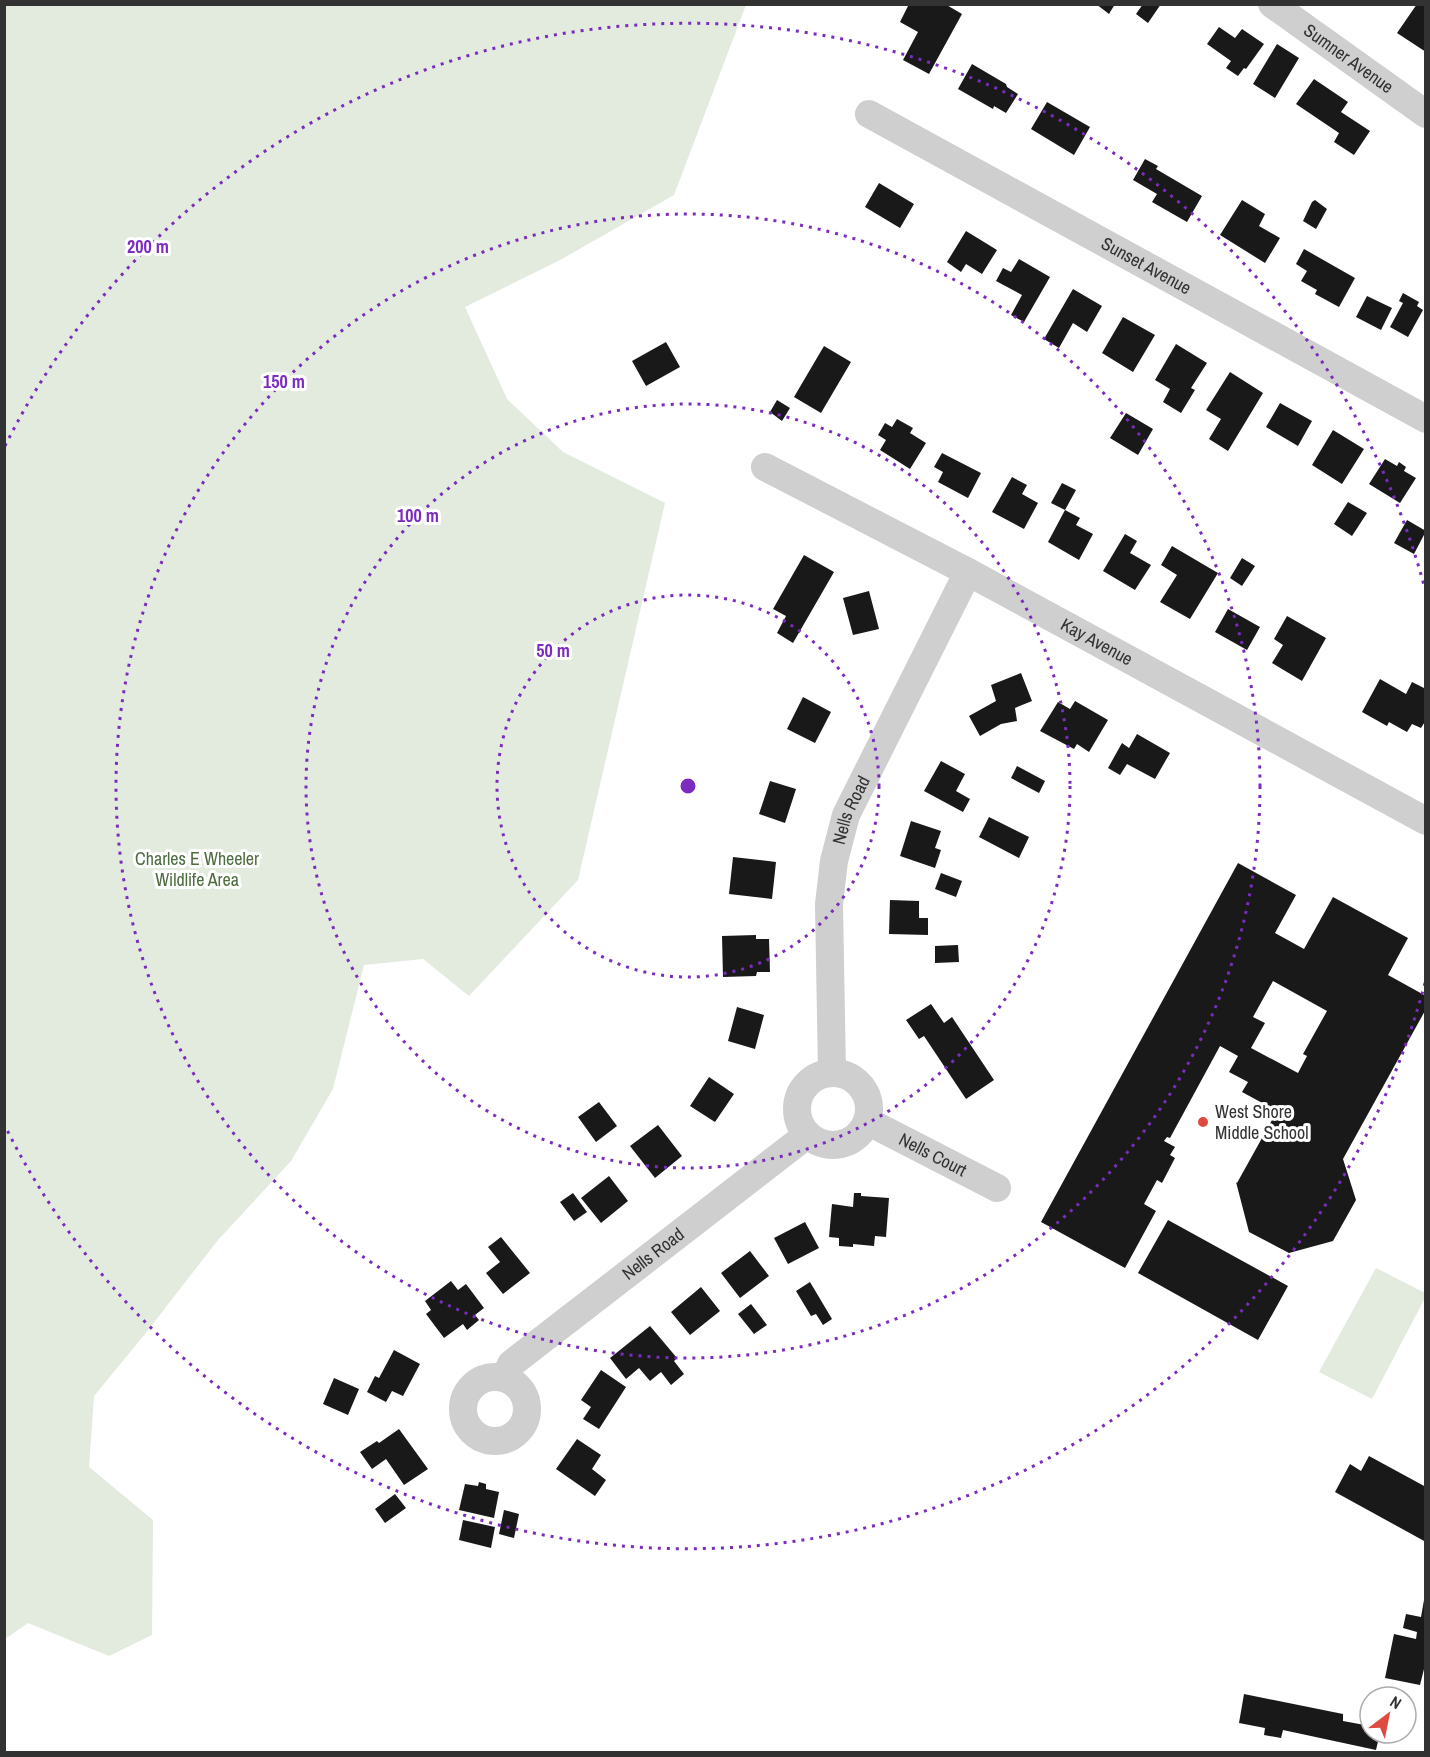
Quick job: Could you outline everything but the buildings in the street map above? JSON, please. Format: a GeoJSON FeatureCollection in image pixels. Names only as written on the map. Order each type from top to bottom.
{"type":"FeatureCollection","features":[{"type":"Feature","properties":{"kind":"street","name":"Sumner Avenue"},"geometry":{"type":"LineString","coordinates":[[1272,4],[1425,114]]}},
{"type":"Feature","properties":{"kind":"street","name":"Sunset Avenue"},"geometry":{"type":"LineString","coordinates":[[869,114],[1425,419]]}},
{"type":"Feature","properties":{"kind":"street","name":"Kay Avenue"},"geometry":{"type":"LineString","coordinates":[[765,467],[968,572],[1425,821]]}},
{"type":"Feature","properties":{"kind":"street","name":"Nells Road"},"geometry":{"type":"LineString","coordinates":[[832,1072],[829,904],[834,861],[846,815],[968,572]]}},
{"type":"Feature","properties":{"kind":"street"},"geometry":{"type":"LineString","coordinates":[[832,1072],[844,1074],[862,1088],[867,1098],[869,1109],[867,1120],[862,1131],[853,1140],[841,1145],[829,1146],[807,1135],[796,1114],[797,1101],[801,1090],[820,1075],[832,1072]]}},
{"type":"Feature","properties":{"kind":"street","name":"Nells Court"},"geometry":{"type":"LineString","coordinates":[[867,1120],[997,1188]]}},
{"type":"Feature","properties":{"kind":"street","name":"Nells Road"},"geometry":{"type":"LineString","coordinates":[[505,1378],[511,1364],[807,1135]]}},
{"type":"Feature","properties":{"kind":"green space","name":"Charles E Wheeler Wildlife Area"},"geometry":{"type":"Polygon","coordinates":[[[5,4],[746,5],[674,195],[562,259],[465,307],[507,399],[563,452],[665,503],[578,880],[469,996],[423,959],[364,965],[333,1089],[291,1161],[218,1240],[94,1396],[89,1467],[153,1520],[152,1635],[109,1656],[28,1623],[5,1639],[5,4]]]}},
{"type":"Feature","properties":{"kind":"green space"},"geometry":{"type":"Polygon","coordinates":[[[1376,1268],[1425,1293],[1426,1296],[1372,1399],[1319,1372],[1376,1268]]]}},
{"type":"Feature","properties":{"kind":"place","name":"West Shore Middle School"},"geometry":{"type":"Point","coordinates":[1203,1122]}}]}
